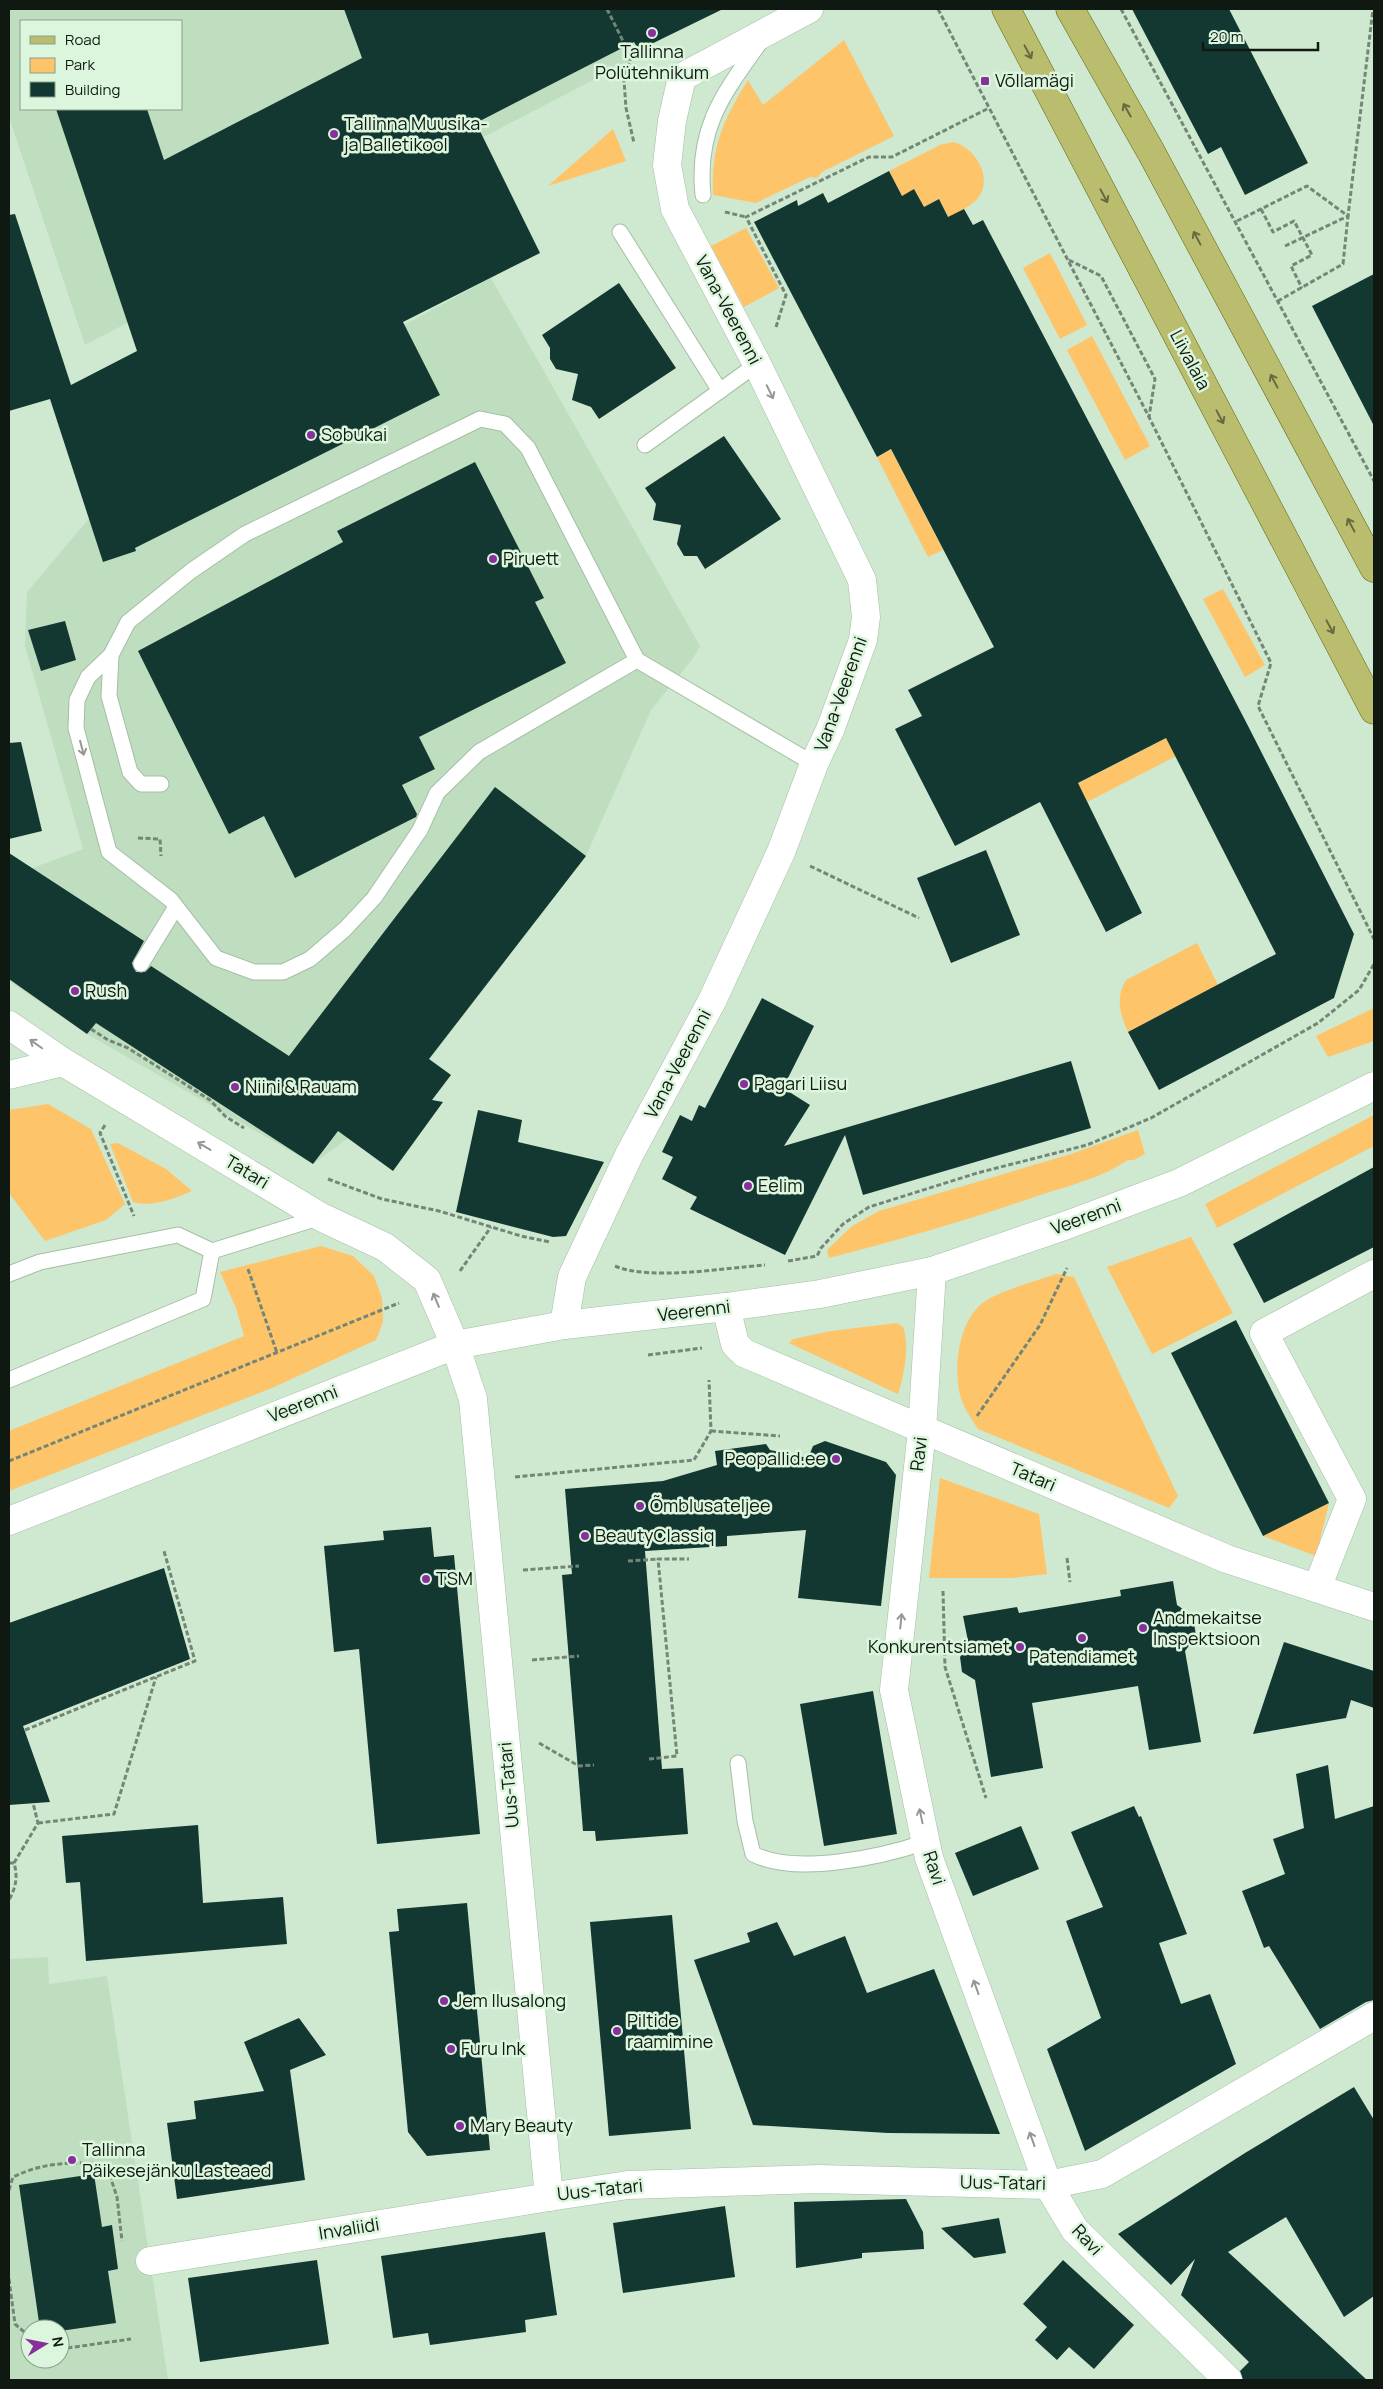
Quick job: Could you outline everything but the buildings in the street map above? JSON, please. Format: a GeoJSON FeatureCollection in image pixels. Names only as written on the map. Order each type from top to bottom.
{"type":"FeatureCollection","features":[{"type":"Feature","properties":{"kind":"main road","name":"Liivalaia"},"geometry":{"type":"LineString","coordinates":[[1006,9],[1374,710]]}},
{"type":"Feature","properties":{"kind":"main road"},"geometry":{"type":"LineString","coordinates":[[1070,9],[1151,152],[1374,568]]}},
{"type":"Feature","properties":{"kind":"street","name":"Vana-Veerenni"},"geometry":{"type":"LineString","coordinates":[[564,1326],[572,1278],[629,1155],[712,1002],[780,852],[814,764],[830,730],[863,640],[866,617],[862,580],[759,369],[675,209],[667,165],[672,121],[682,77],[809,9]]}},
{"type":"Feature","properties":{"kind":"street","name":"Tatari"},"geometry":{"type":"LineString","coordinates":[[9,1025],[63,1062],[321,1217],[385,1247],[427,1280],[455,1345]]}},
{"type":"Feature","properties":{"kind":"street"},"geometry":{"type":"LineString","coordinates":[[9,1075],[63,1062]]}},
{"type":"Feature","properties":{"kind":"street","name":"Veerenni"},"geometry":{"type":"LineString","coordinates":[[9,1521],[455,1345],[564,1326],[820,1294],[932,1271],[1067,1225],[1179,1183],[1374,1086]]}},
{"type":"Feature","properties":{"kind":"street","name":"Ravi"},"geometry":{"type":"LineString","coordinates":[[932,1271],[922,1430],[894,1690],[929,1858],[1048,2185],[1075,2230],[1228,2380]]}},
{"type":"Feature","properties":{"kind":"street"},"geometry":{"type":"LineString","coordinates":[[1316,1588],[1352,1499],[1264,1333],[1374,1274]]}},
{"type":"Feature","properties":{"kind":"street","name":"Tatari"},"geometry":{"type":"LineString","coordinates":[[726,1307],[735,1344],[744,1353],[1227,1559],[1374,1607]]}},
{"type":"Feature","properties":{"kind":"street","name":"Uus-Tatari"},"geometry":{"type":"LineString","coordinates":[[455,1345],[473,1399],[549,2197],[628,2185],[819,2178],[1048,2185],[1102,2174],[1374,2016]]}},
{"type":"Feature","properties":{"kind":"street","name":"Invaliidi"},"geometry":{"type":"LineString","coordinates":[[150,2261],[549,2197]]}},
{"type":"Feature","properties":{"kind":"lane"},"geometry":{"type":"LineString","coordinates":[[703,195],[702,154],[708,126],[721,98],[768,31]]}},
{"type":"Feature","properties":{"kind":"lane"},"geometry":{"type":"LineString","coordinates":[[620,232],[720,391]]}},
{"type":"Feature","properties":{"kind":"lane"},"geometry":{"type":"LineString","coordinates":[[645,445],[720,391],[759,369]]}},
{"type":"Feature","properties":{"kind":"lane"},"geometry":{"type":"LineString","coordinates":[[637,660],[479,752],[437,793],[420,830],[374,898],[345,929],[310,959],[283,972],[254,972],[216,958],[171,900],[108,852],[76,728],[77,700],[88,677],[111,655],[128,622],[191,571],[244,534],[480,419],[505,424],[528,448],[637,660],[814,764]]}},
{"type":"Feature","properties":{"kind":"lane"},"geometry":{"type":"LineString","coordinates":[[111,655],[109,696],[130,772],[141,784],[161,784]]}},
{"type":"Feature","properties":{"kind":"lane"},"geometry":{"type":"LineString","coordinates":[[141,964],[176,907]]}},
{"type":"Feature","properties":{"kind":"lane"},"geometry":{"type":"LineString","coordinates":[[9,1274],[40,1262],[178,1236],[212,1251],[321,1217]]}},
{"type":"Feature","properties":{"kind":"lane"},"geometry":{"type":"LineString","coordinates":[[9,1380],[203,1299],[212,1251]]}},
{"type":"Feature","properties":{"kind":"lane"},"geometry":{"type":"LineString","coordinates":[[738,1763],[745,1821],[753,1854],[768,1862],[788,1865],[829,1864],[911,1847],[926,1842]]}},
{"type":"Feature","properties":{"kind":"path"},"geometry":{"type":"LineString","coordinates":[[607,9],[631,57],[624,80],[626,108]]}},
{"type":"Feature","properties":{"kind":"path"},"geometry":{"type":"LineString","coordinates":[[938,9],[1149,417],[1272,663],[1258,706],[1374,939]]}},
{"type":"Feature","properties":{"kind":"path"},"geometry":{"type":"LineString","coordinates":[[1121,9],[1237,222],[1374,482]]}},
{"type":"Feature","properties":{"kind":"path"},"geometry":{"type":"LineString","coordinates":[[1278,301],[1343,264],[1373,9]]}},
{"type":"Feature","properties":{"kind":"path"},"geometry":{"type":"LineString","coordinates":[[759,369],[786,295],[746,218],[869,158],[892,157],[989,108]]}},
{"type":"Feature","properties":{"kind":"path"},"geometry":{"type":"LineString","coordinates":[[1237,222],[1307,186],[1348,216]]}},
{"type":"Feature","properties":{"kind":"path"},"geometry":{"type":"LineString","coordinates":[[1261,209],[1273,232],[1294,221],[1312,255],[1291,266],[1302,288]]}},
{"type":"Feature","properties":{"kind":"path"},"geometry":{"type":"LineString","coordinates":[[1285,246],[1348,216]]}},
{"type":"Feature","properties":{"kind":"path"},"geometry":{"type":"LineString","coordinates":[[1068,260],[1101,276],[1155,379],[1149,417]]}},
{"type":"Feature","properties":{"kind":"path"},"geometry":{"type":"LineString","coordinates":[[780,852],[919,918]]}},
{"type":"Feature","properties":{"kind":"path"},"geometry":{"type":"LineString","coordinates":[[778,1264],[817,1256],[821,1248],[843,1224],[869,1207],[977,1172],[1086,1145],[1151,1118],[1318,1023],[1359,990],[1374,964]]}},
{"type":"Feature","properties":{"kind":"path"},"geometry":{"type":"LineString","coordinates":[[91,1029],[108,1040],[128,1048],[210,1100],[225,1116],[249,1131]]}},
{"type":"Feature","properties":{"kind":"path"},"geometry":{"type":"LineString","coordinates":[[123,1098],[100,1133],[144,1242]]}},
{"type":"Feature","properties":{"kind":"path"},"geometry":{"type":"LineString","coordinates":[[321,1175],[382,1199],[439,1211],[553,1243]]}},
{"type":"Feature","properties":{"kind":"path"},"geometry":{"type":"LineString","coordinates":[[9,1460],[432,1290],[460,1271],[491,1227]]}},
{"type":"Feature","properties":{"kind":"path"},"geometry":{"type":"LineString","coordinates":[[237,1243],[277,1352]]}},
{"type":"Feature","properties":{"kind":"path"},"geometry":{"type":"LineString","coordinates":[[613,1265],[628,1271],[658,1272],[769,1264]]}},
{"type":"Feature","properties":{"kind":"path"},"geometry":{"type":"LineString","coordinates":[[973,1422],[1040,1325],[1056,1296],[1067,1268]]}},
{"type":"Feature","properties":{"kind":"path"},"geometry":{"type":"LineString","coordinates":[[657,1279],[658,1272]]}},
{"type":"Feature","properties":{"kind":"path"},"geometry":{"type":"LineString","coordinates":[[514,1477],[694,1460],[712,1431],[709,1380]]}},
{"type":"Feature","properties":{"kind":"path"},"geometry":{"type":"LineString","coordinates":[[712,1431],[780,1436]]}},
{"type":"Feature","properties":{"kind":"path"},"geometry":{"type":"LineString","coordinates":[[25,1730],[196,1661],[164,1551]]}},
{"type":"Feature","properties":{"kind":"path"},"geometry":{"type":"LineString","coordinates":[[628,1561],[689,1558]]}},
{"type":"Feature","properties":{"kind":"path"},"geometry":{"type":"LineString","coordinates":[[1067,1558],[1070,1582]]}},
{"type":"Feature","properties":{"kind":"path"},"geometry":{"type":"LineString","coordinates":[[649,1759],[677,1756],[658,1559]]}},
{"type":"Feature","properties":{"kind":"path"},"geometry":{"type":"LineString","coordinates":[[522,1570],[579,1566]]}},
{"type":"Feature","properties":{"kind":"path"},"geometry":{"type":"LineString","coordinates":[[943,1591],[945,1667],[986,1798]]}},
{"type":"Feature","properties":{"kind":"path"},"geometry":{"type":"LineString","coordinates":[[531,1660],[578,1656]]}},
{"type":"Feature","properties":{"kind":"path"},"geometry":{"type":"LineString","coordinates":[[38,1823],[114,1814],[156,1677]]}},
{"type":"Feature","properties":{"kind":"path"},"geometry":{"type":"LineString","coordinates":[[539,1742],[579,1766],[594,1765]]}},
{"type":"Feature","properties":{"kind":"path"},"geometry":{"type":"LineString","coordinates":[[9,1900],[16,1888],[17,1872],[14,1863],[38,1823],[33,1803]]}},
{"type":"Feature","properties":{"kind":"path"},"geometry":{"type":"LineString","coordinates":[[9,1863],[14,1863]]}},
{"type":"Feature","properties":{"kind":"path"},"geometry":{"type":"LineString","coordinates":[[9,2190],[13,2176],[33,2167],[70,2162],[106,2164],[118,2197],[122,2244]]}},
{"type":"Feature","properties":{"kind":"path"},"geometry":{"type":"LineString","coordinates":[[9,2279],[15,2324],[20,2328]]}},
{"type":"Feature","properties":{"kind":"path"},"geometry":{"type":"LineString","coordinates":[[70,2348],[131,2340]]}},
{"type":"Feature","properties":{"kind":"shaded area","name":"Tallinna Muusika- ja Balletikool"},"geometry":{"type":"Polygon","coordinates":[[[9,9],[616,9],[635,44],[618,9],[690,9],[684,12],[690,25],[639,50],[641,55],[85,345],[9,117],[9,9]]]}},
{"type":"Feature","properties":{"kind":"shaded area"},"geometry":{"type":"Polygon","coordinates":[[[491,278],[700,646],[694,657],[651,710],[586,856],[397,1102],[313,1164],[87,1034],[9,981],[9,877],[83,849],[25,646],[27,592],[126,475],[491,278]]]}},
{"type":"Feature","properties":{"kind":"shaded area","name":"Tallinna Päikesejänku Lasteaed"},"geometry":{"type":"Polygon","coordinates":[[[48,1957],[49,1984],[107,1976],[168,2380],[9,2380],[9,1959],[48,1957]]]}},
{"type":"Feature","properties":{"kind":"green space"},"geometry":{"type":"Polygon","coordinates":[[[844,40],[894,136],[822,172],[817,178],[810,177],[756,203],[713,195],[714,162],[720,134],[725,121],[748,80],[763,105],[844,40]]]}},
{"type":"Feature","properties":{"kind":"green space"},"geometry":{"type":"Polygon","coordinates":[[[613,129],[626,161],[548,186],[613,129]]]}},
{"type":"Feature","properties":{"kind":"green space"},"geometry":{"type":"Polygon","coordinates":[[[953,142],[961,145],[975,157],[980,164],[984,182],[982,190],[975,201],[948,217],[939,199],[924,207],[902,196],[889,171],[940,145],[953,142]]]}},
{"type":"Feature","properties":{"kind":"green space"},"geometry":{"type":"Polygon","coordinates":[[[746,228],[779,288],[744,307],[711,246],[746,228]]]}},
{"type":"Feature","properties":{"kind":"green space"},"geometry":{"type":"Polygon","coordinates":[[[1050,253],[1087,325],[1060,339],[1023,268],[1050,253]]]}},
{"type":"Feature","properties":{"kind":"green space"},"geometry":{"type":"Polygon","coordinates":[[[1092,336],[1150,446],[1125,460],[1067,350],[1092,336]]]}},
{"type":"Feature","properties":{"kind":"green space"},"geometry":{"type":"Polygon","coordinates":[[[891,449],[943,550],[928,557],[877,457],[891,449]]]}},
{"type":"Feature","properties":{"kind":"green space"},"geometry":{"type":"Polygon","coordinates":[[[1223,589],[1265,665],[1245,677],[1203,599],[1223,589]]]}},
{"type":"Feature","properties":{"kind":"green space"},"geometry":{"type":"Polygon","coordinates":[[[1176,733],[1186,751],[1087,802],[1077,784],[1176,733]]]}},
{"type":"Feature","properties":{"kind":"green space"},"geometry":{"type":"Polygon","coordinates":[[[1197,943],[1218,985],[1128,1032],[1120,1006],[1121,993],[1126,980],[1197,943]]]}},
{"type":"Feature","properties":{"kind":"green space"},"geometry":{"type":"Polygon","coordinates":[[[1374,1008],[1374,1041],[1328,1057],[1316,1036],[1374,1008]]]}},
{"type":"Feature","properties":{"kind":"green space"},"geometry":{"type":"Polygon","coordinates":[[[48,1104],[91,1129],[125,1204],[106,1220],[45,1241],[9,1193],[9,1110],[48,1104]]]}},
{"type":"Feature","properties":{"kind":"green space"},"geometry":{"type":"Polygon","coordinates":[[[1374,1115],[1374,1146],[1217,1228],[1205,1204],[1374,1115]]]}},
{"type":"Feature","properties":{"kind":"green space"},"geometry":{"type":"Polygon","coordinates":[[[1138,1130],[1145,1154],[1134,1160],[1128,1160],[1097,1176],[962,1221],[829,1258],[827,1250],[852,1226],[879,1211],[1071,1154],[1138,1130]]]}},
{"type":"Feature","properties":{"kind":"green space"},"geometry":{"type":"Polygon","coordinates":[[[118,1143],[166,1169],[192,1191],[156,1203],[140,1204],[133,1202],[110,1144],[118,1143]]]}},
{"type":"Feature","properties":{"kind":"green space"},"geometry":{"type":"Polygon","coordinates":[[[1191,1237],[1233,1313],[1152,1354],[1107,1267],[1191,1237]]]}},
{"type":"Feature","properties":{"kind":"green space"},"geometry":{"type":"Polygon","coordinates":[[[321,1246],[353,1256],[374,1276],[382,1298],[383,1322],[376,1340],[272,1388],[9,1491],[9,1431],[244,1336],[236,1308],[220,1272],[321,1246]]]}},
{"type":"Feature","properties":{"kind":"green space"},"geometry":{"type":"Polygon","coordinates":[[[1056,1274],[1074,1277],[1178,1496],[1169,1508],[978,1429],[965,1408],[960,1395],[957,1370],[960,1343],[970,1318],[987,1300],[1056,1274]]]}},
{"type":"Feature","properties":{"kind":"green space"},"geometry":{"type":"Polygon","coordinates":[[[897,1323],[903,1327],[906,1343],[904,1369],[898,1394],[789,1343],[793,1339],[831,1331],[897,1323]]]}},
{"type":"Feature","properties":{"kind":"green space"},"geometry":{"type":"Polygon","coordinates":[[[940,1478],[1039,1514],[1047,1574],[1012,1578],[929,1578],[940,1478]]]}},
{"type":"Feature","properties":{"kind":"green space"},"geometry":{"type":"Polygon","coordinates":[[[1329,1503],[1316,1556],[1263,1536],[1329,1503]]]}},
{"type":"Feature","properties":{"kind":"place","name":"Tallinna Polütehnikum"},"geometry":{"type":"Point","coordinates":[652,33]}},
{"type":"Feature","properties":{"kind":"place","name":"Võllamägi"},"geometry":{"type":"Point","coordinates":[985,81]}},
{"type":"Feature","properties":{"kind":"place","name":"Tallinna Muusika- ja Balletikool"},"geometry":{"type":"Point","coordinates":[334,134]}},
{"type":"Feature","properties":{"kind":"place","name":"Sobukai"},"geometry":{"type":"Point","coordinates":[311,435]}},
{"type":"Feature","properties":{"kind":"place","name":"Piruett"},"geometry":{"type":"Point","coordinates":[493,559]}},
{"type":"Feature","properties":{"kind":"place","name":"Rush"},"geometry":{"type":"Point","coordinates":[75,991]}},
{"type":"Feature","properties":{"kind":"place","name":"Pagari Liisu"},"geometry":{"type":"Point","coordinates":[744,1084]}},
{"type":"Feature","properties":{"kind":"place","name":"Niini & Rauam"},"geometry":{"type":"Point","coordinates":[235,1087]}},
{"type":"Feature","properties":{"kind":"place","name":"Eelim"},"geometry":{"type":"Point","coordinates":[748,1186]}},
{"type":"Feature","properties":{"kind":"place","name":"Peopallid.ee"},"geometry":{"type":"Point","coordinates":[836,1459]}},
{"type":"Feature","properties":{"kind":"place","name":"Õmblusateljee"},"geometry":{"type":"Point","coordinates":[640,1506]}},
{"type":"Feature","properties":{"kind":"place","name":"BeautyClassiq"},"geometry":{"type":"Point","coordinates":[585,1536]}},
{"type":"Feature","properties":{"kind":"place","name":"TSM"},"geometry":{"type":"Point","coordinates":[426,1579]}},
{"type":"Feature","properties":{"kind":"place","name":"Andmekaitse Inspektsioon"},"geometry":{"type":"Point","coordinates":[1143,1628]}},
{"type":"Feature","properties":{"kind":"place","name":"Patendiamet"},"geometry":{"type":"Point","coordinates":[1082,1638]}},
{"type":"Feature","properties":{"kind":"place","name":"Konkurentsiamet"},"geometry":{"type":"Point","coordinates":[1020,1647]}},
{"type":"Feature","properties":{"kind":"place","name":"Jem Ilusalong"},"geometry":{"type":"Point","coordinates":[444,2001]}},
{"type":"Feature","properties":{"kind":"place","name":"Piltide raamimine"},"geometry":{"type":"Point","coordinates":[617,2031]}},
{"type":"Feature","properties":{"kind":"place","name":"Furu Ink"},"geometry":{"type":"Point","coordinates":[451,2049]}},
{"type":"Feature","properties":{"kind":"place","name":"Mary Beauty"},"geometry":{"type":"Point","coordinates":[460,2126]}},
{"type":"Feature","properties":{"kind":"place","name":"Tallinna Päikesejänku Lasteaed"},"geometry":{"type":"Point","coordinates":[72,2160]}}]}
